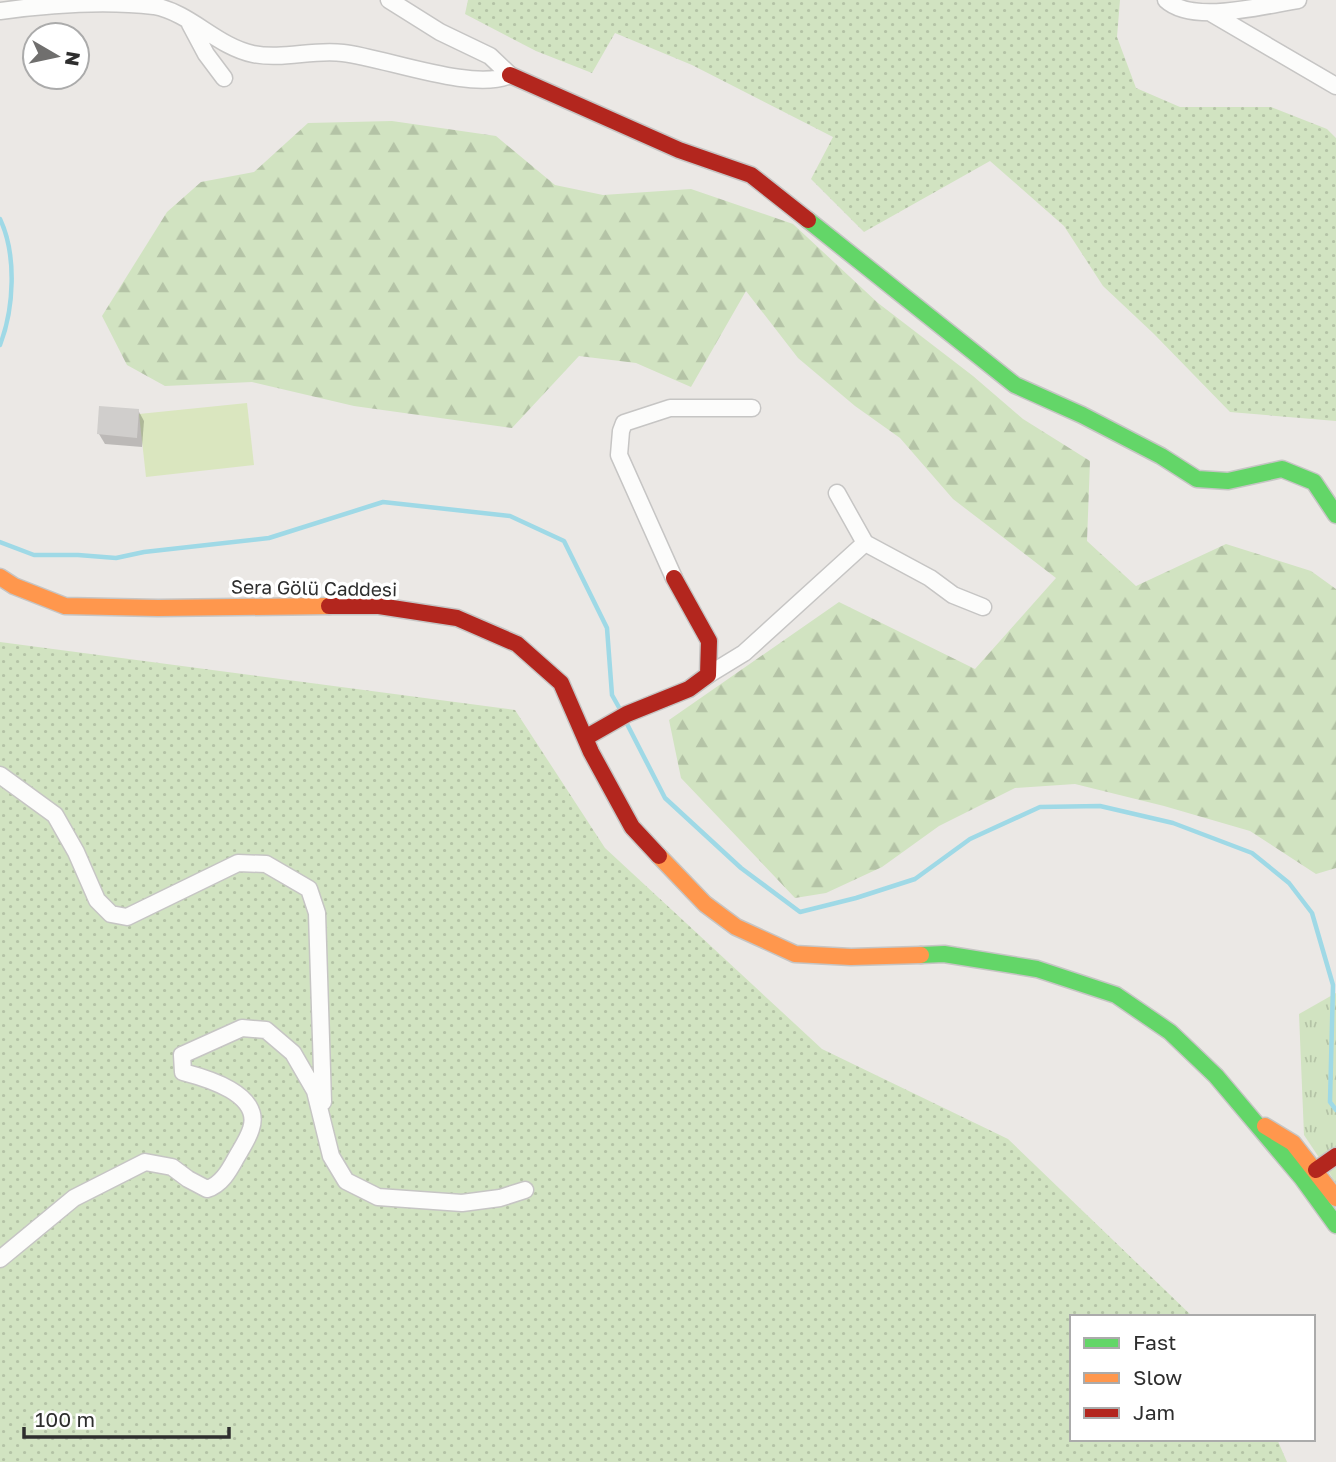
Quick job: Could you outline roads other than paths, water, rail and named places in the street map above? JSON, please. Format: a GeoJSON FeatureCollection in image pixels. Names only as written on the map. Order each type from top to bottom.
{"type":"FeatureCollection","features":[{"type":"Feature","properties":{"kind":"main road"},"geometry":{"type":"LineString","coordinates":[[510,75],[679,150],[751,175],[1015,385],[1082,415],[1161,456],[1197,479],[1228,481],[1282,470],[1314,482],[1336,515]]}},
{"type":"Feature","properties":{"kind":"main road","name":"Sera Gölü Caddesi"},"geometry":{"type":"LineString","coordinates":[[0,577],[14,586],[65,606],[379,606],[457,618],[517,644],[561,683],[585,738],[632,827],[705,904],[736,927],[795,954],[851,957],[944,954],[1037,969],[1116,995],[1170,1032],[1216,1076],[1302,1178],[1336,1225]]}},
{"type":"Feature","properties":{"kind":"main road"},"geometry":{"type":"LineString","coordinates":[[585,738],[604,724],[685,692],[708,675],[709,641],[674,578]]}},
{"type":"Feature","properties":{"kind":"main road"},"geometry":{"type":"LineString","coordinates":[[1251,1117],[1293,1143],[1317,1170],[1336,1198]]}},
{"type":"Feature","properties":{"kind":"main road"},"geometry":{"type":"LineString","coordinates":[[1317,1170],[1334,1158]]}},
{"type":"Feature","properties":{"kind":"street"},"geometry":{"type":"LineString","coordinates":[[0,11],[50,4],[119,0],[157,6],[188,19],[208,35],[251,54],[271,56],[342,52],[453,76],[498,81],[510,75],[490,56],[440,32],[389,0]]}},
{"type":"Feature","properties":{"kind":"street"},"geometry":{"type":"LineString","coordinates":[[1166,0],[1174,7],[1211,13],[1298,0]]}},
{"type":"Feature","properties":{"kind":"street"},"geometry":{"type":"LineString","coordinates":[[1211,13],[1336,86]]}},
{"type":"Feature","properties":{"kind":"street"},"geometry":{"type":"LineString","coordinates":[[188,19],[201,46],[224,78]]}},
{"type":"Feature","properties":{"kind":"street"},"geometry":{"type":"LineString","coordinates":[[674,578],[620,455],[624,423],[670,408],[752,408]]}},
{"type":"Feature","properties":{"kind":"street"},"geometry":{"type":"LineString","coordinates":[[837,493],[865,543],[930,578],[953,595],[983,607]]}},
{"type":"Feature","properties":{"kind":"street"},"geometry":{"type":"LineString","coordinates":[[708,675],[744,653],[865,543]]}},
{"type":"Feature","properties":{"kind":"street"},"geometry":{"type":"LineString","coordinates":[[0,775],[55,814],[76,852],[97,900],[111,914],[127,917],[238,863],[266,864],[309,889],[317,914],[323,1129]]}},
{"type":"Feature","properties":{"kind":"street"},"geometry":{"type":"LineString","coordinates":[[0,1259],[74,1198],[145,1162],[172,1167],[188,1180],[207,1189],[217,1186],[233,1165],[253,1126],[250,1107],[233,1089],[183,1072],[182,1055],[242,1028],[266,1030],[293,1053],[315,1091],[331,1156],[346,1181],[378,1197],[462,1203],[500,1198],[525,1190]]}},
{"type":"Feature","properties":{"kind":"waterway"},"geometry":{"type":"LineString","coordinates":[[0,219],[9,249],[12,282],[5,331],[0,345]]}},
{"type":"Feature","properties":{"kind":"waterway"},"geometry":{"type":"LineString","coordinates":[[0,542],[34,555],[116,558],[144,552],[269,538],[383,502],[510,516],[564,541],[607,628],[612,695],[621,711]]}},
{"type":"Feature","properties":{"kind":"waterway"},"geometry":{"type":"LineString","coordinates":[[626,722],[665,798],[741,868],[800,912],[915,879],[970,839],[1040,807],[1100,806],[1173,823],[1252,853],[1289,883],[1312,913],[1333,985],[1330,1102],[1336,1110]]}}]}
